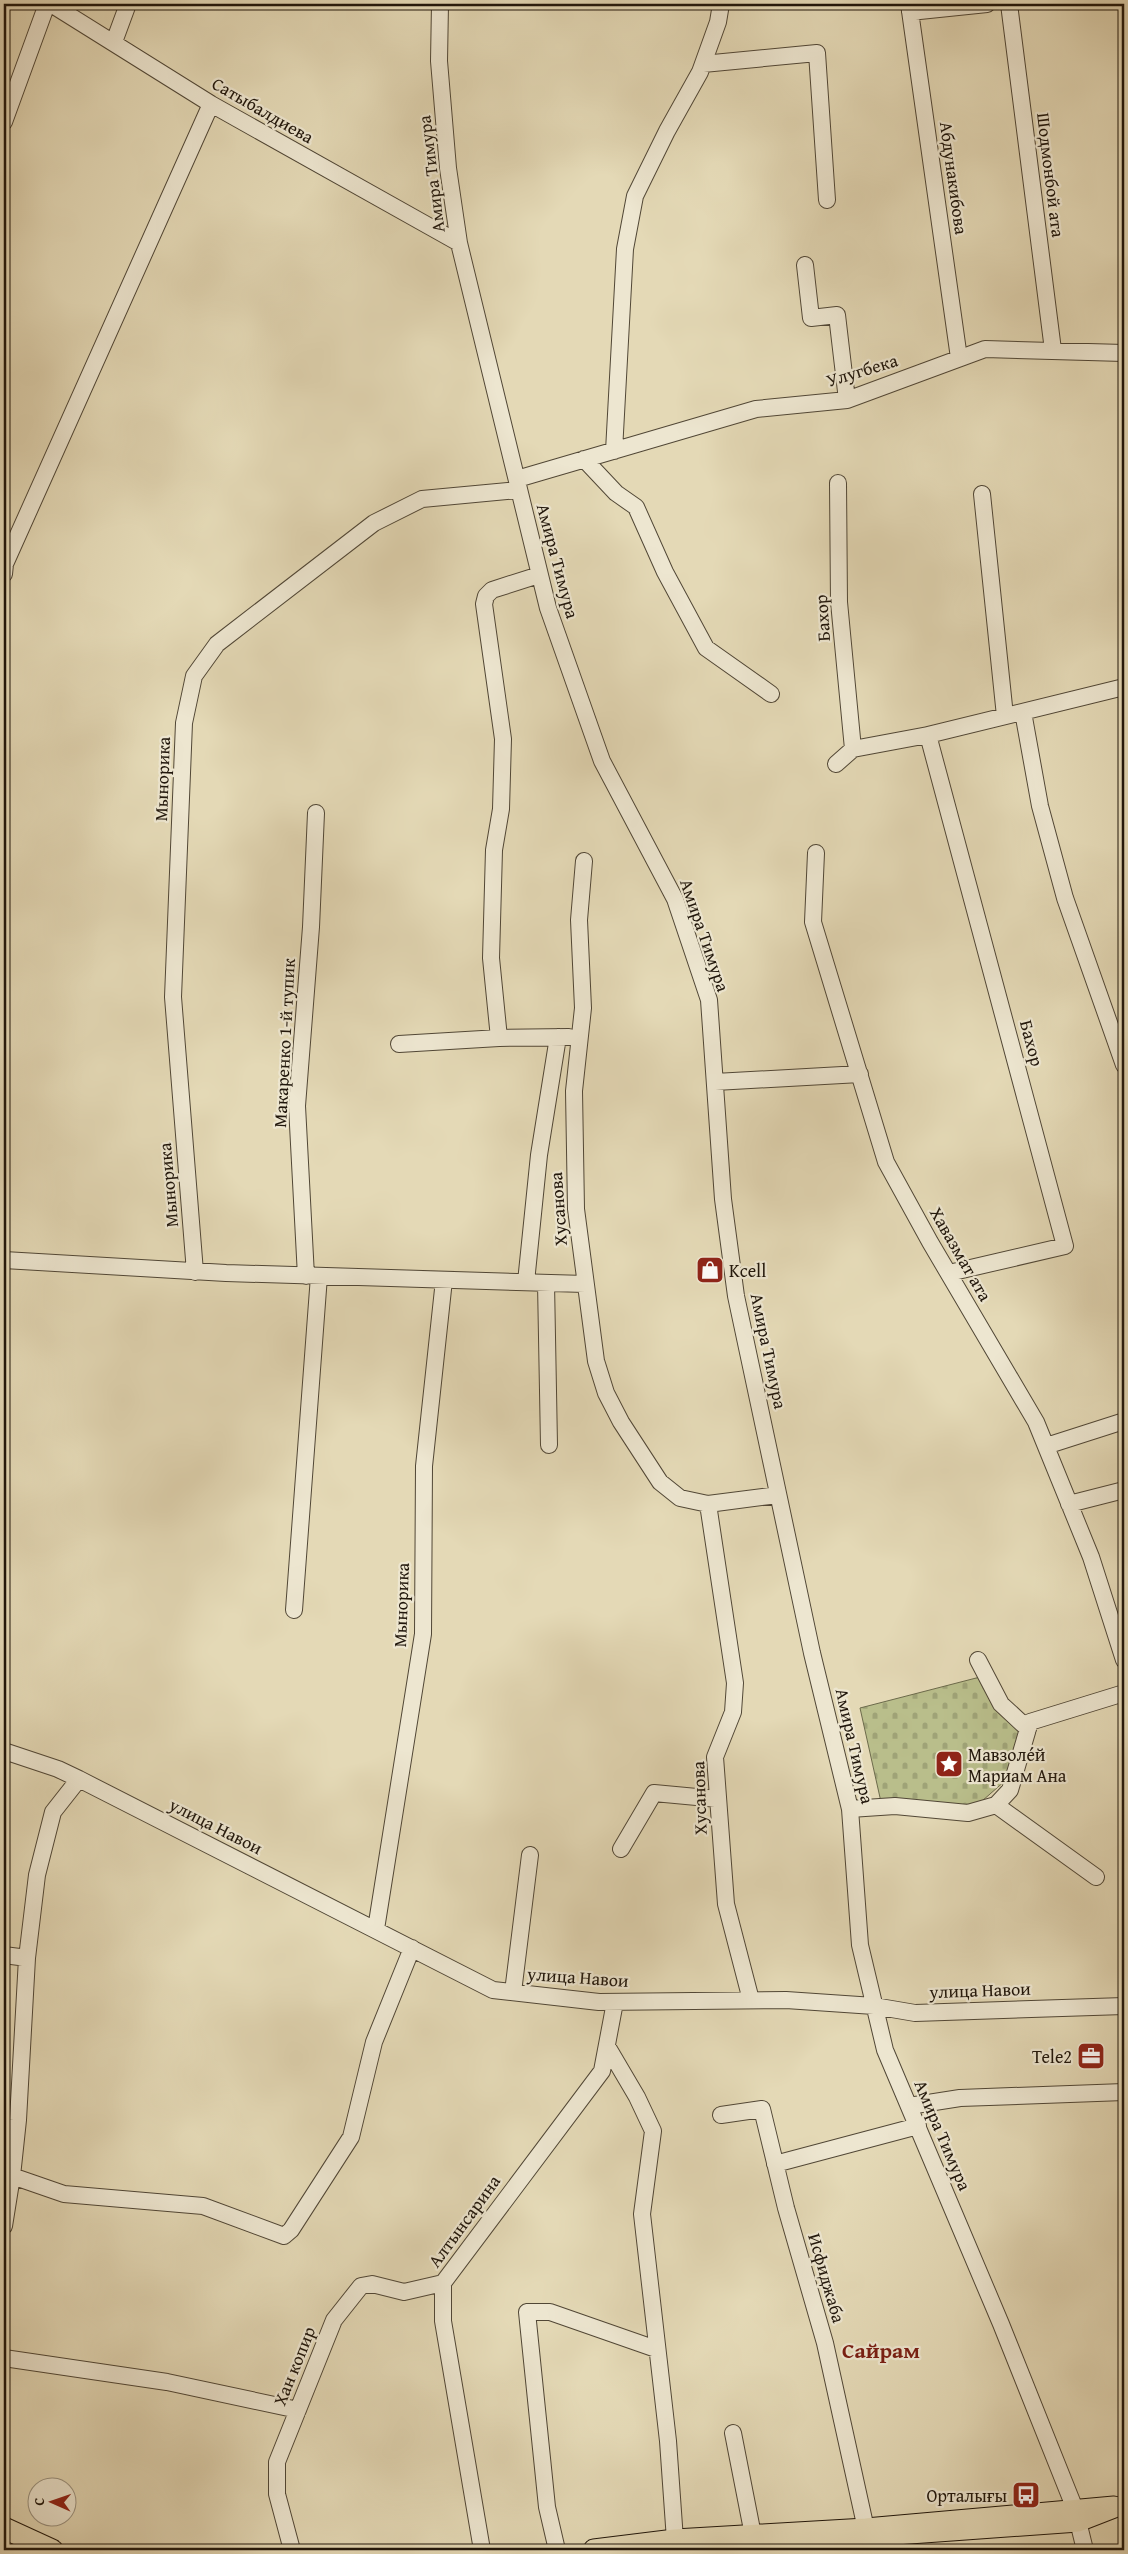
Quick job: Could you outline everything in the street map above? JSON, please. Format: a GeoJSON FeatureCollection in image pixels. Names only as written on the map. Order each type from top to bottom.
{"type":"FeatureCollection","features":[{"type":"Feature","properties":{"kind":"main road"},"geometry":{"type":"LineString","coordinates":[[594,2550],[757,2543],[1077,2515],[1119,2506]]}},
{"type":"Feature","properties":{"kind":"main road"},"geometry":{"type":"LineString","coordinates":[[757,2543],[866,2530],[1077,2515]]}},
{"type":"Feature","properties":{"kind":"main road"},"geometry":{"type":"LineString","coordinates":[[4,2528],[52,2550]]}},
{"type":"Feature","properties":{"kind":"street"},"geometry":{"type":"LineString","coordinates":[[4,122],[47,4]]}},
{"type":"Feature","properties":{"kind":"street","name":"Сатыбалдиева"},"geometry":{"type":"LineString","coordinates":[[52,4],[211,104],[460,243]]}},
{"type":"Feature","properties":{"kind":"street"},"geometry":{"type":"LineString","coordinates":[[114,42],[128,4]]}},
{"type":"Feature","properties":{"kind":"street","name":"Амира Тимура"},"geometry":{"type":"LineString","coordinates":[[440,4],[441,80],[448,168],[460,243],[539,575],[548,608],[602,761],[675,898],[709,1000],[723,1199],[736,1296],[812,1653],[850,1810],[860,1945],[885,2050],[1002,2324],[1077,2515],[1085,2550]]}},
{"type":"Feature","properties":{"kind":"street"},"geometry":{"type":"LineString","coordinates":[[614,451],[625,249],[635,196],[703,64],[718,22],[721,4]]}},
{"type":"Feature","properties":{"kind":"street"},"geometry":{"type":"LineString","coordinates":[[910,8],[987,4]]}},
{"type":"Feature","properties":{"kind":"street","name":"Шодмонбой ата"},"geometry":{"type":"LineString","coordinates":[[1009,4],[1053,350]]}},
{"type":"Feature","properties":{"kind":"street","name":"Абдунакибова"},"geometry":{"type":"LineString","coordinates":[[910,8],[959,358]]}},
{"type":"Feature","properties":{"kind":"street"},"geometry":{"type":"LineString","coordinates":[[703,64],[817,53],[827,200]]}},
{"type":"Feature","properties":{"kind":"street"},"geometry":{"type":"LineString","coordinates":[[4,574],[5,564],[211,104]]}},
{"type":"Feature","properties":{"kind":"street"},"geometry":{"type":"LineString","coordinates":[[805,265],[810,318],[837,315],[847,400]]}},
{"type":"Feature","properties":{"kind":"street","name":"Улугбека"},"geometry":{"type":"LineString","coordinates":[[518,485],[584,459],[756,409],[847,400],[985,349],[1124,352]]}},
{"type":"Feature","properties":{"kind":"street"},"geometry":{"type":"LineString","coordinates":[[584,459],[616,493],[636,507],[665,572],[706,648],[771,694]]}},
{"type":"Feature","properties":{"kind":"street","name":"Бахор"},"geometry":{"type":"LineString","coordinates":[[838,483],[840,602],[853,749]]}},
{"type":"Feature","properties":{"kind":"street","name":"Мынорика"},"geometry":{"type":"LineString","coordinates":[[195,1272],[173,997],[184,723],[194,676],[217,644],[374,523],[422,499],[518,485]]}},
{"type":"Feature","properties":{"kind":"street"},"geometry":{"type":"LineString","coordinates":[[982,494],[1005,716]]}},
{"type":"Feature","properties":{"kind":"street"},"geometry":{"type":"LineString","coordinates":[[499,1038],[491,958],[494,850],[501,809],[503,738],[484,604],[486,596],[492,590],[539,575]]}},
{"type":"Feature","properties":{"kind":"street"},"geometry":{"type":"LineString","coordinates":[[836,764],[853,749],[928,735],[1124,687]]}},
{"type":"Feature","properties":{"kind":"street"},"geometry":{"type":"LineString","coordinates":[[1023,712],[1040,806],[1065,898],[1124,1065]]}},
{"type":"Feature","properties":{"kind":"street","name":"Бахор"},"geometry":{"type":"LineString","coordinates":[[928,735],[1064,1246],[949,1273]]}},
{"type":"Feature","properties":{"kind":"street","name":"Макаренко 1-й тупик"},"geometry":{"type":"LineString","coordinates":[[294,1610],[312,1276],[296,1106],[310,927],[316,813]]}},
{"type":"Feature","properties":{"kind":"street","name":"Хавазмат ата"},"geometry":{"type":"LineString","coordinates":[[816,854],[813,922],[886,1162],[1036,1422],[1091,1557],[1124,1660]]}},
{"type":"Feature","properties":{"kind":"street","name":"Хусанова"},"geometry":{"type":"LineString","coordinates":[[584,861],[579,920],[583,1008],[574,1091],[576,1209],[596,1361],[606,1393],[621,1422],[660,1482],[680,1498],[708,1504],[778,1495]]}},
{"type":"Feature","properties":{"kind":"street"},"geometry":{"type":"LineString","coordinates":[[526,1282],[538,1155],[558,1037]]}},
{"type":"Feature","properties":{"kind":"street"},"geometry":{"type":"LineString","coordinates":[[399,1044],[499,1038],[581,1037]]}},
{"type":"Feature","properties":{"kind":"street"},"geometry":{"type":"LineString","coordinates":[[714,1082],[860,1074]]}},
{"type":"Feature","properties":{"kind":"street"},"geometry":{"type":"LineString","coordinates":[[4,1260],[195,1272],[585,1284]]}},
{"type":"Feature","properties":{"kind":"street","name":"Мынорика"},"geometry":{"type":"LineString","coordinates":[[376,1930],[423,1634],[424,1466],[444,1280]]}},
{"type":"Feature","properties":{"kind":"street"},"geometry":{"type":"LineString","coordinates":[[546,1283],[549,1445]]}},
{"type":"Feature","properties":{"kind":"street"},"geometry":{"type":"LineString","coordinates":[[1046,1446],[1124,1420]]}},
{"type":"Feature","properties":{"kind":"street"},"geometry":{"type":"LineString","coordinates":[[1070,1504],[1124,1490]]}},
{"type":"Feature","properties":{"kind":"street","name":"Хусанова"},"geometry":{"type":"LineString","coordinates":[[708,1504],[735,1683],[733,1712],[715,1757],[726,1904],[751,2000]]}},
{"type":"Feature","properties":{"kind":"street"},"geometry":{"type":"LineString","coordinates":[[978,1660],[1001,1704],[1028,1729]]}},
{"type":"Feature","properties":{"kind":"street"},"geometry":{"type":"LineString","coordinates":[[850,1810],[895,1806],[968,1814],[996,1805],[1010,1790],[1030,1722],[1124,1693]]}},
{"type":"Feature","properties":{"kind":"street","name":"улица Навои"},"geometry":{"type":"LineString","coordinates":[[4,1751],[58,1769],[79,1779],[493,1990],[599,2002],[786,2000],[874,2006],[915,2013],[1124,2006]]}},
{"type":"Feature","properties":{"kind":"street"},"geometry":{"type":"LineString","coordinates":[[4,2226],[12,2176],[27,1958],[37,1876],[53,1812],[79,1779]]}},
{"type":"Feature","properties":{"kind":"street"},"geometry":{"type":"LineString","coordinates":[[621,1849],[654,1793],[718,1799]]}},
{"type":"Feature","properties":{"kind":"street"},"geometry":{"type":"LineString","coordinates":[[996,1805],[1096,1877]]}},
{"type":"Feature","properties":{"kind":"street"},"geometry":{"type":"LineString","coordinates":[[513,1992],[530,1855]]}},
{"type":"Feature","properties":{"kind":"street"},"geometry":{"type":"LineString","coordinates":[[12,2176],[64,2194],[203,2206],[284,2236],[292,2230],[351,2136],[374,2042],[412,1948]]}},
{"type":"Feature","properties":{"kind":"street"},"geometry":{"type":"LineString","coordinates":[[4,1956],[27,1958]]}},
{"type":"Feature","properties":{"kind":"street","name":"Алтынсарина"},"geometry":{"type":"LineString","coordinates":[[482,2550],[443,2321],[443,2283],[602,2071],[615,2002]]}},
{"type":"Feature","properties":{"kind":"street"},"geometry":{"type":"LineString","coordinates":[[607,2046],[637,2097],[653,2131],[642,2214],[668,2441],[675,2548]]}},
{"type":"Feature","properties":{"kind":"street"},"geometry":{"type":"LineString","coordinates":[[909,2106],[960,2098],[1124,2092]]}},
{"type":"Feature","properties":{"kind":"street","name":"Исфиджаба"},"geometry":{"type":"LineString","coordinates":[[721,2115],[762,2109],[775,2164],[825,2343],[866,2530]]}},
{"type":"Feature","properties":{"kind":"street"},"geometry":{"type":"LineString","coordinates":[[775,2164],[918,2126]]}},
{"type":"Feature","properties":{"kind":"street","name":"Хан копир"},"geometry":{"type":"LineString","coordinates":[[292,2550],[277,2494],[277,2462],[334,2320],[361,2286],[372,2284],[404,2292],[443,2283]]}},
{"type":"Feature","properties":{"kind":"street"},"geometry":{"type":"LineString","coordinates":[[557,2550],[547,2507],[527,2312],[550,2312],[656,2349]]}},
{"type":"Feature","properties":{"kind":"street"},"geometry":{"type":"LineString","coordinates":[[4,2358],[167,2382],[298,2410]]}},
{"type":"Feature","properties":{"kind":"street"},"geometry":{"type":"LineString","coordinates":[[733,2433],[757,2543]]}},
{"type":"Feature","properties":{"kind":"green space"},"geometry":{"type":"Polygon","coordinates":[[[980,1677],[1020,1733],[1006,1780],[974,1808],[881,1802],[860,1708],[980,1677]]]}},
{"type":"Feature","properties":{"kind":"place","name":"Kcell"},"geometry":{"type":"Point","coordinates":[710,1270]}},
{"type":"Feature","properties":{"kind":"place","name":"Мавзоле́й Мариам Ана"},"geometry":{"type":"Point","coordinates":[949,1764]}},
{"type":"Feature","properties":{"kind":"place","name":"Tele2"},"geometry":{"type":"Point","coordinates":[1091,2056]}},
{"type":"Feature","properties":{"kind":"place","name":"Орталығы"},"geometry":{"type":"Point","coordinates":[1026,2495]}},
{"type":"Feature","properties":{"kind":"district","name":"Сайрам"},"geometry":{"type":"Point","coordinates":[881,2350]}}]}
